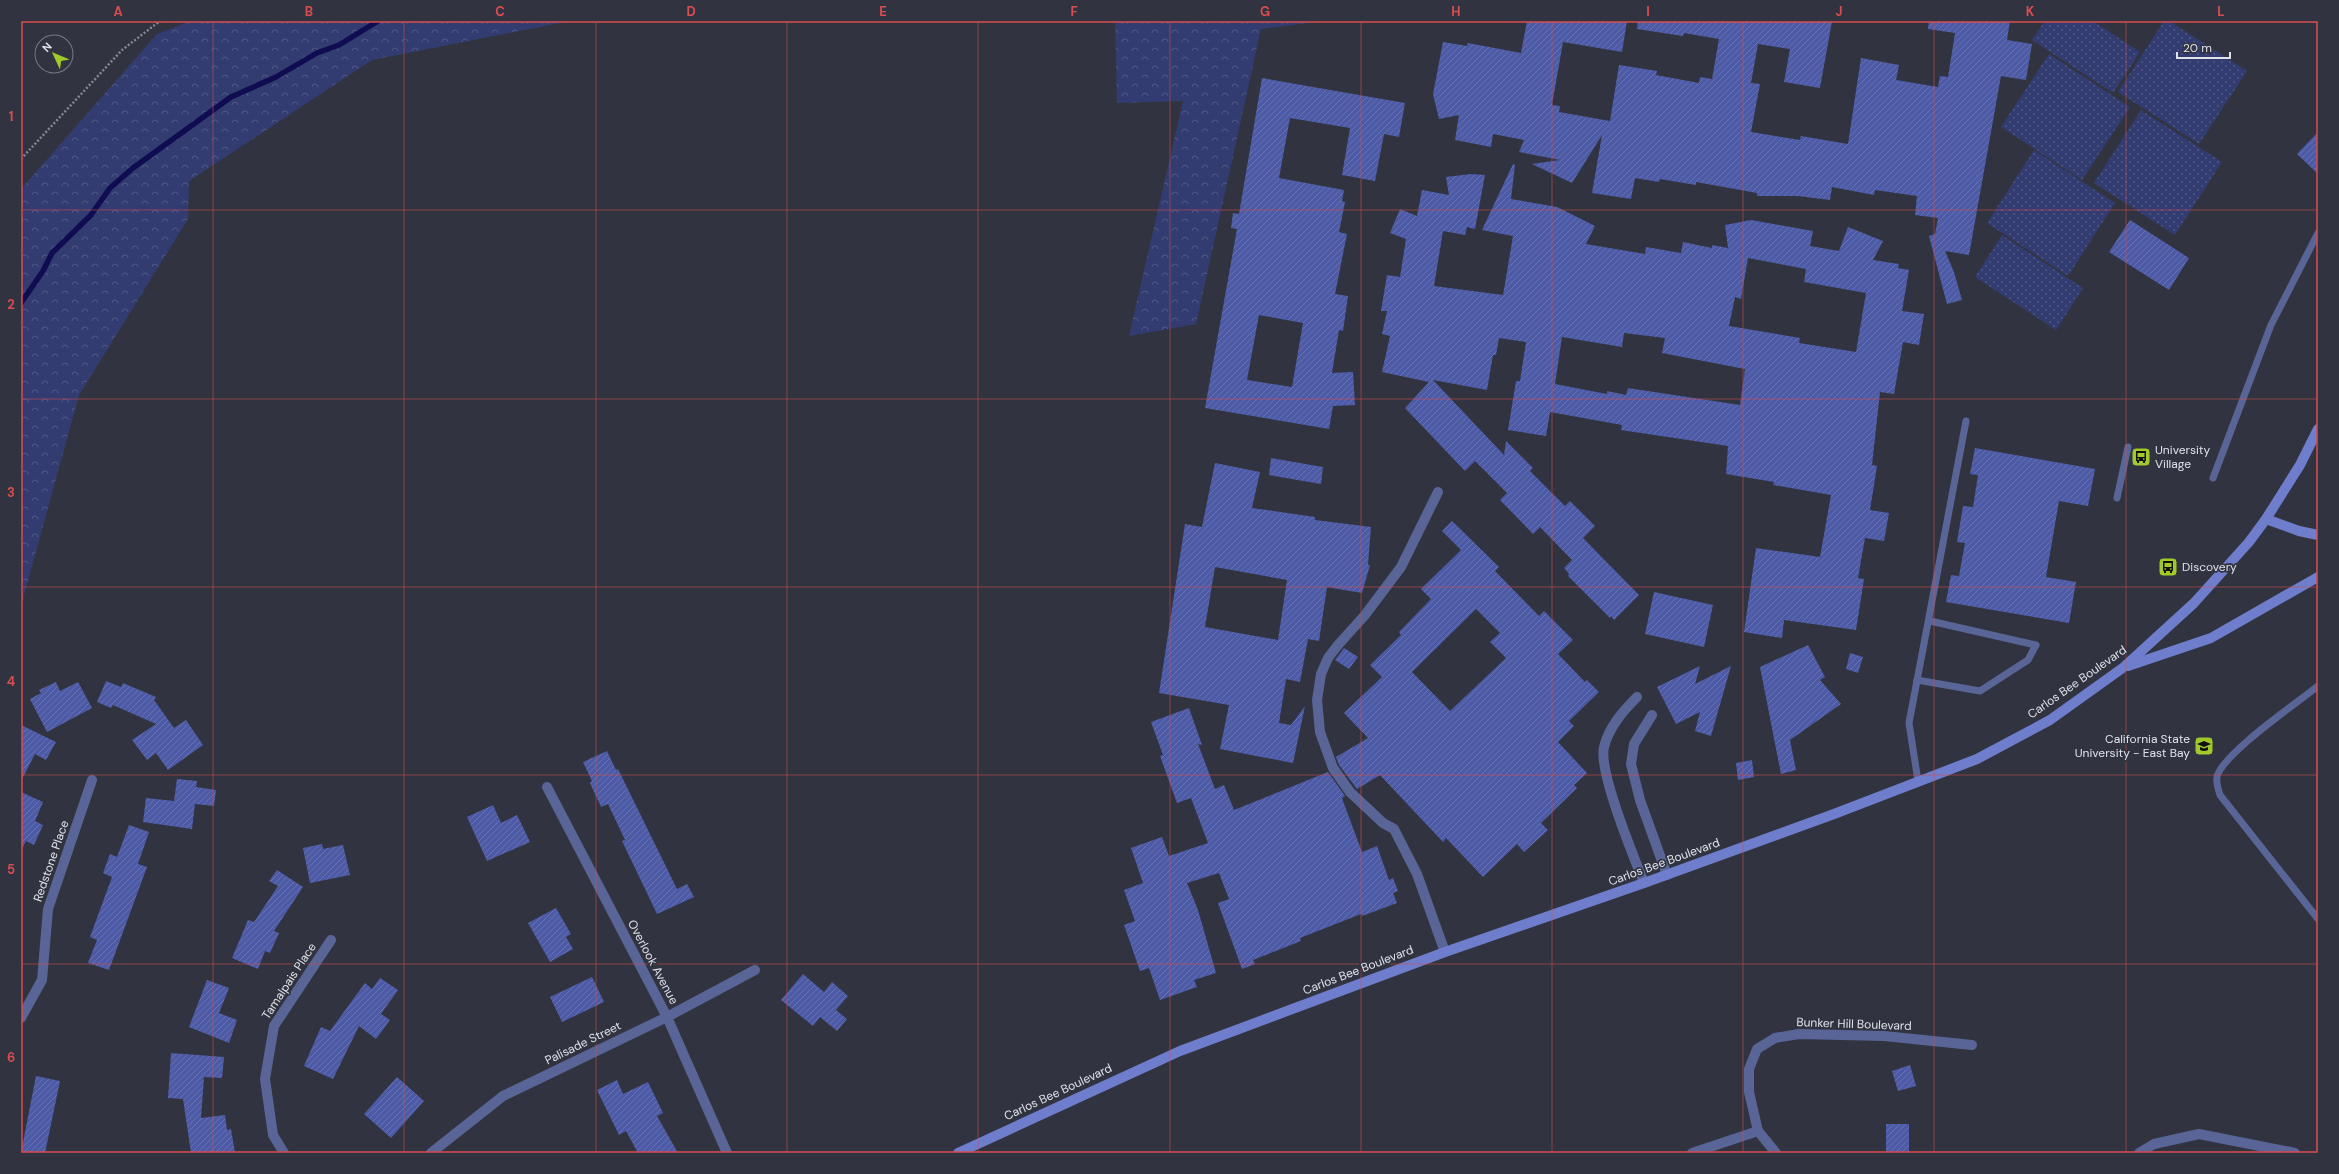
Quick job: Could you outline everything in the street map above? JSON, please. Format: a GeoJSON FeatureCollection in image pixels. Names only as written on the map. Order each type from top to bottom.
{"type":"FeatureCollection","features":[{"type":"Feature","properties":{"kind":"main road","name":"Carlos Bee Boulevard"},"geometry":{"type":"LineString","coordinates":[[958,1153],[1180,1051],[1445,952],[1667,875],[1977,759],[2050,720],[2124,668],[2194,603],[2249,542],[2266,519],[2300,465],[2318,429]]}},
{"type":"Feature","properties":{"kind":"main road"},"geometry":{"type":"LineString","coordinates":[[2266,519],[2299,531],[2318,535]]}},
{"type":"Feature","properties":{"kind":"main road"},"geometry":{"type":"LineString","coordinates":[[2124,668],[2210,638],[2318,577]]}},
{"type":"Feature","properties":{"kind":"street"},"geometry":{"type":"LineString","coordinates":[[1438,492],[1401,567],[1365,615],[1328,658],[1321,674],[1317,700],[1320,732],[1333,768],[1350,792],[1383,823],[1394,829],[1417,874],[1445,952]]}},
{"type":"Feature","properties":{"kind":"street"},"geometry":{"type":"LineString","coordinates":[[1637,697],[1624,710],[1611,730],[1603,749],[1603,759],[1612,794],[1644,883]]}},
{"type":"Feature","properties":{"kind":"street"},"geometry":{"type":"LineString","coordinates":[[1652,715],[1634,744],[1631,764],[1640,800],[1667,875]]}},
{"type":"Feature","properties":{"kind":"street","name":"Redstone Place"},"geometry":{"type":"LineString","coordinates":[[21,1018],[42,980],[48,909],[92,780]]}},
{"type":"Feature","properties":{"kind":"street","name":"Overlook Avenue"},"geometry":{"type":"LineString","coordinates":[[547,787],[667,1017],[727,1153]]}},
{"type":"Feature","properties":{"kind":"street","name":"Tamalpais Place"},"geometry":{"type":"LineString","coordinates":[[284,1153],[273,1135],[265,1079],[274,1026],[331,940]]}},
{"type":"Feature","properties":{"kind":"street","name":"Palisade Street"},"geometry":{"type":"LineString","coordinates":[[431,1153],[504,1096],[667,1017],[755,970]]}},
{"type":"Feature","properties":{"kind":"street","name":"Bunker Hill Boulevard"},"geometry":{"type":"LineString","coordinates":[[1776,1153],[1758,1131],[1749,1092],[1748,1069],[1757,1049],[1775,1038],[1799,1034],[1884,1036],[1972,1045]]}},
{"type":"Feature","properties":{"kind":"street"},"geometry":{"type":"LineString","coordinates":[[1692,1153],[1758,1131]]}},
{"type":"Feature","properties":{"kind":"street"},"geometry":{"type":"LineString","coordinates":[[2139,1153],[2154,1144],[2199,1134],[2295,1153]]}},
{"type":"Feature","properties":{"kind":"lane"},"geometry":{"type":"LineString","coordinates":[[2213,478],[2271,325],[2318,233]]}},
{"type":"Feature","properties":{"kind":"lane"},"geometry":{"type":"LineString","coordinates":[[1918,781],[1909,723],[1930,621],[1966,421]]}},
{"type":"Feature","properties":{"kind":"lane"},"geometry":{"type":"LineString","coordinates":[[2117,498],[2128,448]]}},
{"type":"Feature","properties":{"kind":"lane"},"geometry":{"type":"LineString","coordinates":[[1918,680],[1980,691],[2028,660],[2036,645],[1930,621]]}},
{"type":"Feature","properties":{"kind":"lane"},"geometry":{"type":"LineString","coordinates":[[2318,686],[2229,757],[2217,776],[2217,786],[2220,795],[2318,919]]}},
{"type":"Feature","properties":{"kind":"path"},"geometry":{"type":"LineString","coordinates":[[21,159],[122,50],[160,21]]}},
{"type":"Feature","properties":{"kind":"green space"},"geometry":{"type":"Polygon","coordinates":[[[191,21],[570,21],[372,60],[189,181],[188,219],[79,395],[21,606],[21,189],[157,34],[191,21]]]}},
{"type":"Feature","properties":{"kind":"green space"},"geometry":{"type":"Polygon","coordinates":[[[1115,21],[1324,21],[1261,29],[1196,324],[1129,336],[1183,101],[1117,103],[1115,21]]]}},
{"type":"Feature","properties":{"kind":"green space"},"geometry":{"type":"Polygon","coordinates":[[[2045,21],[2093,21],[2140,52],[2113,93],[2032,40],[2045,21]]]}},
{"type":"Feature","properties":{"kind":"green space"},"geometry":{"type":"Polygon","coordinates":[[[2164,21],[2169,21],[2247,71],[2199,144],[2118,92],[2164,21]]]}},
{"type":"Feature","properties":{"kind":"green space"},"geometry":{"type":"Polygon","coordinates":[[[2049,54],[2130,107],[2082,180],[2001,127],[2049,54]]]}},
{"type":"Feature","properties":{"kind":"green space"},"geometry":{"type":"Polygon","coordinates":[[[2141,110],[2222,162],[2175,235],[2094,183],[2141,110]]]}},
{"type":"Feature","properties":{"kind":"green space"},"geometry":{"type":"Polygon","coordinates":[[[2034,150],[2115,203],[2068,276],[1987,223],[2034,150]]]}},
{"type":"Feature","properties":{"kind":"green space"},"geometry":{"type":"Polygon","coordinates":[[[2002,235],[2083,288],[2056,330],[1975,277],[2002,235]]]}},
{"type":"Feature","properties":{"kind":"building"},"geometry":{"type":"Polygon","coordinates":[[[1527,21],[1627,21],[1622,52],[1563,42],[1552,105],[1560,106],[1559,112],[1610,121],[1619,65],[1657,71],[1656,75],[1699,83],[1700,77],[1712,79],[1719,39],[1684,33],[1683,36],[1637,29],[1638,21],[1832,21],[1820,88],[1784,82],[1790,49],[1758,44],[1751,83],[1760,84],[1751,132],[1800,140],[1801,136],[1848,144],[1861,58],[1899,65],[1896,80],[1938,87],[1940,76],[1948,77],[1955,33],[1928,29],[1929,21],[2010,21],[2007,40],[2032,44],[2026,80],[2001,76],[1969,255],[1945,251],[1954,272],[1962,300],[1947,304],[1929,236],[1935,234],[1938,218],[1915,215],[1917,196],[1875,190],[1874,195],[1832,187],[1830,200],[1798,196],[1757,196],[1757,193],[1696,182],[1696,185],[1660,179],[1659,182],[1635,178],[1631,199],[1592,193],[1602,135],[1572,183],[1532,164],[1560,160],[1519,152],[1524,140],[1493,134],[1491,147],[1455,140],[1459,115],[1439,119],[1433,94],[1443,42],[1467,46],[1468,43],[1521,53],[1527,21]]]}},
{"type":"Feature","properties":{"kind":"building"},"geometry":{"type":"Polygon","coordinates":[[[1262,78],[1405,103],[1399,137],[1384,134],[1375,181],[1342,175],[1350,128],[1290,118],[1279,178],[1344,190],[1342,201],[1345,202],[1339,232],[1347,234],[1335,294],[1348,296],[1343,331],[1339,330],[1332,373],[1353,372],[1355,405],[1333,406],[1329,429],[1205,408],[1237,229],[1231,228],[1233,213],[1239,214],[1262,78]],[[1259,315],[1247,380],[1292,387],[1303,323],[1259,315]]]}},
{"type":"Feature","properties":{"kind":"building"},"geometry":{"type":"Polygon","coordinates":[[[2318,132],[2318,174],[2297,154],[2318,132]]]}},
{"type":"Feature","properties":{"kind":"building"},"geometry":{"type":"Polygon","coordinates":[[[1513,164],[1515,165],[1511,199],[1557,207],[1595,226],[1586,244],[1645,254],[1646,247],[1681,253],[1683,242],[1712,248],[1712,245],[1728,248],[1725,225],[1751,220],[1813,231],[1810,246],[1839,251],[1848,227],[1883,241],[1873,260],[1899,264],[1898,268],[1909,270],[1902,311],[1924,314],[1919,345],[1903,342],[1894,394],[1880,392],[1872,465],[1877,466],[1870,510],[1889,513],[1884,541],[1865,538],[1858,578],[1864,579],[1856,630],[1784,620],[1782,638],[1744,632],[1756,548],[1820,557],[1831,495],[1773,485],[1774,482],[1726,474],[1728,446],[1621,430],[1622,425],[1550,412],[1546,436],[1508,430],[1516,381],[1520,381],[1526,342],[1499,338],[1496,355],[1493,355],[1487,390],[1433,380],[1504,455],[1506,441],[1533,468],[1530,471],[1565,506],[1570,501],[1595,526],[1583,538],[1639,595],[1614,620],[1611,616],[1610,618],[1568,576],[1569,574],[1564,568],[1572,560],[1540,527],[1533,534],[1500,500],[1507,493],[1475,461],[1465,471],[1405,408],[1429,382],[1382,372],[1390,336],[1382,334],[1387,311],[1381,311],[1387,275],[1400,277],[1406,239],[1390,233],[1400,209],[1417,216],[1422,190],[1449,195],[1446,177],[1471,174],[1485,175],[1475,229],[1467,227],[1465,235],[1443,231],[1434,286],[1503,295],[1513,236],[1482,230],[1513,164]],[[1748,258],[1741,299],[1735,297],[1729,326],[1800,338],[1799,343],[1856,352],[1866,293],[1804,282],[1806,269],[1748,258]],[[1624,333],[1622,347],[1562,337],[1555,384],[1607,394],[1607,391],[1626,395],[1628,388],[1740,405],[1745,369],[1662,353],[1665,338],[1624,333]]]}},
{"type":"Feature","properties":{"kind":"building"},"geometry":{"type":"Polygon","coordinates":[[[2130,220],[2189,258],[2169,290],[2109,252],[2130,220]]]}},
{"type":"Feature","properties":{"kind":"building"},"geometry":{"type":"Polygon","coordinates":[[[1975,448],[2095,469],[2088,506],[2059,501],[2046,577],[2076,582],[2069,623],[1946,602],[1951,575],[1959,576],[1965,543],[1957,542],[1963,506],[1973,507],[1978,475],[1970,474],[1975,448]]]}},
{"type":"Feature","properties":{"kind":"building"},"geometry":{"type":"Polygon","coordinates":[[[1271,458],[1323,467],[1321,484],[1269,475],[1271,458]]]}},
{"type":"Feature","properties":{"kind":"building"},"geometry":{"type":"Polygon","coordinates":[[[1215,463],[1260,472],[1252,508],[1315,517],[1315,520],[1371,527],[1368,565],[1370,565],[1362,593],[1327,587],[1319,641],[1308,639],[1300,682],[1286,679],[1279,723],[1291,725],[1305,706],[1293,763],[1220,749],[1229,705],[1159,693],[1185,524],[1202,527],[1215,463]],[[1215,567],[1205,627],[1278,640],[1287,580],[1215,567]]]}},
{"type":"Feature","properties":{"kind":"building"},"geometry":{"type":"Polygon","coordinates":[[[1452,521],[1499,567],[1495,571],[1539,616],[1544,611],[1573,640],[1558,654],[1585,682],[1587,680],[1599,692],[1569,721],[1574,726],[1558,742],[1587,773],[1574,785],[1577,788],[1541,823],[1548,830],[1524,852],[1517,844],[1483,877],[1446,838],[1443,842],[1380,775],[1357,789],[1339,765],[1336,757],[1368,738],[1344,713],[1382,677],[1370,665],[1401,635],[1399,632],[1431,599],[1421,589],[1461,550],[1442,531],[1452,521]],[[1476,609],[1412,672],[1450,711],[1506,658],[1490,642],[1500,633],[1476,609]]]}},
{"type":"Feature","properties":{"kind":"building"},"geometry":{"type":"Polygon","coordinates":[[[1654,592],[1713,605],[1704,647],[1645,634],[1654,592]]]}},
{"type":"Feature","properties":{"kind":"building"},"geometry":{"type":"Polygon","coordinates":[[[1808,645],[1825,677],[1820,680],[1841,704],[1790,740],[1796,770],[1781,774],[1760,667],[1808,645]]]}},
{"type":"Feature","properties":{"kind":"building"},"geometry":{"type":"Polygon","coordinates":[[[1344,648],[1358,657],[1349,669],[1335,660],[1344,648]]]}},
{"type":"Feature","properties":{"kind":"building"},"geometry":{"type":"Polygon","coordinates":[[[1850,653],[1863,657],[1858,673],[1846,669],[1850,653]]]}},
{"type":"Feature","properties":{"kind":"building"},"geometry":{"type":"Polygon","coordinates":[[[1700,666],[1695,684],[1731,666],[1711,736],[1695,731],[1700,712],[1676,724],[1657,687],[1700,666]]]}},
{"type":"Feature","properties":{"kind":"building"},"geometry":{"type":"Polygon","coordinates":[[[106,681],[121,687],[123,683],[156,697],[154,700],[174,728],[186,720],[203,745],[168,770],[156,753],[147,760],[132,740],[156,724],[113,705],[111,708],[97,702],[106,681]]]}},
{"type":"Feature","properties":{"kind":"building"},"geometry":{"type":"Polygon","coordinates":[[[56,682],[60,691],[78,682],[92,708],[47,732],[30,699],[41,693],[39,690],[56,682]]]}},
{"type":"Feature","properties":{"kind":"building"},"geometry":{"type":"Polygon","coordinates":[[[1189,708],[1202,745],[1198,744],[1215,789],[1224,785],[1234,810],[1328,772],[1345,796],[1342,798],[1362,852],[1377,846],[1389,880],[1393,878],[1398,891],[1393,893],[1397,903],[1362,916],[1361,914],[1300,938],[1301,941],[1253,960],[1255,964],[1242,969],[1218,903],[1229,899],[1219,873],[1187,883],[1198,910],[1216,973],[1194,980],[1197,987],[1160,1000],[1149,968],[1140,971],[1124,925],[1135,921],[1124,890],[1143,883],[1131,848],[1162,837],[1169,856],[1208,843],[1191,798],[1177,803],[1160,756],[1163,755],[1151,722],[1189,708]]]}},
{"type":"Feature","properties":{"kind":"building"},"geometry":{"type":"Polygon","coordinates":[[[21,725],[56,742],[46,760],[35,754],[21,781],[21,725]]]}},
{"type":"Feature","properties":{"kind":"building"},"geometry":{"type":"Polygon","coordinates":[[[607,751],[616,770],[618,769],[677,889],[687,884],[694,897],[657,914],[622,841],[625,840],[608,804],[601,807],[590,783],[592,781],[583,762],[607,751]]]}},
{"type":"Feature","properties":{"kind":"building"},"geometry":{"type":"Polygon","coordinates":[[[1752,760],[1754,777],[1738,780],[1736,763],[1752,760]]]}},
{"type":"Feature","properties":{"kind":"building"},"geometry":{"type":"Polygon","coordinates":[[[177,779],[197,781],[196,787],[216,790],[214,806],[195,804],[192,829],[143,822],[146,798],[174,801],[177,779]]]}},
{"type":"Feature","properties":{"kind":"building"},"geometry":{"type":"Polygon","coordinates":[[[21,792],[43,802],[35,821],[43,825],[34,845],[26,841],[21,851],[21,792]]]}},
{"type":"Feature","properties":{"kind":"building"},"geometry":{"type":"Polygon","coordinates":[[[493,805],[501,823],[517,815],[530,842],[487,861],[467,817],[493,805]]]}},
{"type":"Feature","properties":{"kind":"building"},"geometry":{"type":"Polygon","coordinates":[[[129,825],[149,832],[138,864],[147,867],[109,970],[88,963],[97,940],[90,937],[112,877],[103,873],[110,854],[117,857],[129,825]]]}},
{"type":"Feature","properties":{"kind":"building"},"geometry":{"type":"Polygon","coordinates":[[[322,844],[323,849],[343,845],[350,875],[310,883],[303,848],[322,844]]]}},
{"type":"Feature","properties":{"kind":"building"},"geometry":{"type":"Polygon","coordinates":[[[277,870],[303,887],[274,931],[279,933],[270,953],[265,951],[258,969],[232,958],[248,920],[254,922],[278,886],[269,881],[277,870]]]}},
{"type":"Feature","properties":{"kind":"building"},"geometry":{"type":"Polygon","coordinates":[[[556,908],[571,934],[566,937],[573,949],[550,962],[528,923],[556,908]]]}},
{"type":"Feature","properties":{"kind":"building"},"geometry":{"type":"Polygon","coordinates":[[[803,974],[824,992],[832,982],[848,996],[836,1010],[847,1019],[837,1031],[820,1017],[813,1026],[781,1000],[803,974]]]}},
{"type":"Feature","properties":{"kind":"building"},"geometry":{"type":"Polygon","coordinates":[[[592,977],[604,1002],[562,1022],[550,997],[592,977]]]}},
{"type":"Feature","properties":{"kind":"building"},"geometry":{"type":"Polygon","coordinates":[[[380,978],[398,990],[381,1014],[390,1020],[376,1039],[359,1026],[333,1079],[304,1066],[321,1027],[330,1031],[365,983],[372,989],[380,978]]]}},
{"type":"Feature","properties":{"kind":"building"},"geometry":{"type":"Polygon","coordinates":[[[207,980],[229,988],[219,1013],[237,1020],[229,1043],[189,1027],[207,980]]]}},
{"type":"Feature","properties":{"kind":"building"},"geometry":{"type":"Polygon","coordinates":[[[171,1053],[224,1057],[222,1078],[204,1077],[201,1118],[225,1115],[227,1130],[231,1129],[235,1153],[191,1153],[183,1099],[168,1098],[171,1053]]]}},
{"type":"Feature","properties":{"kind":"building"},"geometry":{"type":"Polygon","coordinates":[[[1910,1065],[1916,1086],[1898,1091],[1892,1071],[1910,1065]]]}},
{"type":"Feature","properties":{"kind":"building"},"geometry":{"type":"Polygon","coordinates":[[[36,1076],[60,1081],[45,1153],[21,1153],[36,1076]]]}},
{"type":"Feature","properties":{"kind":"building"},"geometry":{"type":"Polygon","coordinates":[[[397,1077],[424,1101],[391,1138],[364,1114],[397,1077]]]}},
{"type":"Feature","properties":{"kind":"building"},"geometry":{"type":"Polygon","coordinates":[[[617,1080],[623,1094],[648,1082],[663,1113],[657,1116],[678,1153],[638,1153],[626,1131],[619,1135],[597,1090],[617,1080]]]}},
{"type":"Feature","properties":{"kind":"building"},"geometry":{"type":"Polygon","coordinates":[[[1886,1124],[1909,1124],[1909,1153],[1886,1153],[1886,1124]]]}},
{"type":"Feature","properties":{"kind":"waterway"},"geometry":{"type":"LineString","coordinates":[[21,303],[43,271],[52,253],[91,215],[110,188],[133,168],[231,97],[276,77],[317,53],[339,45],[378,21]]}},
{"type":"Feature","properties":{"kind":"place","name":"University Village"},"geometry":{"type":"Point","coordinates":[2141,457]}},
{"type":"Feature","properties":{"kind":"place","name":"Discovery"},"geometry":{"type":"Point","coordinates":[2168,567]}},
{"type":"Feature","properties":{"kind":"place","name":"California State University - East Bay"},"geometry":{"type":"Point","coordinates":[2204,746]}}]}
